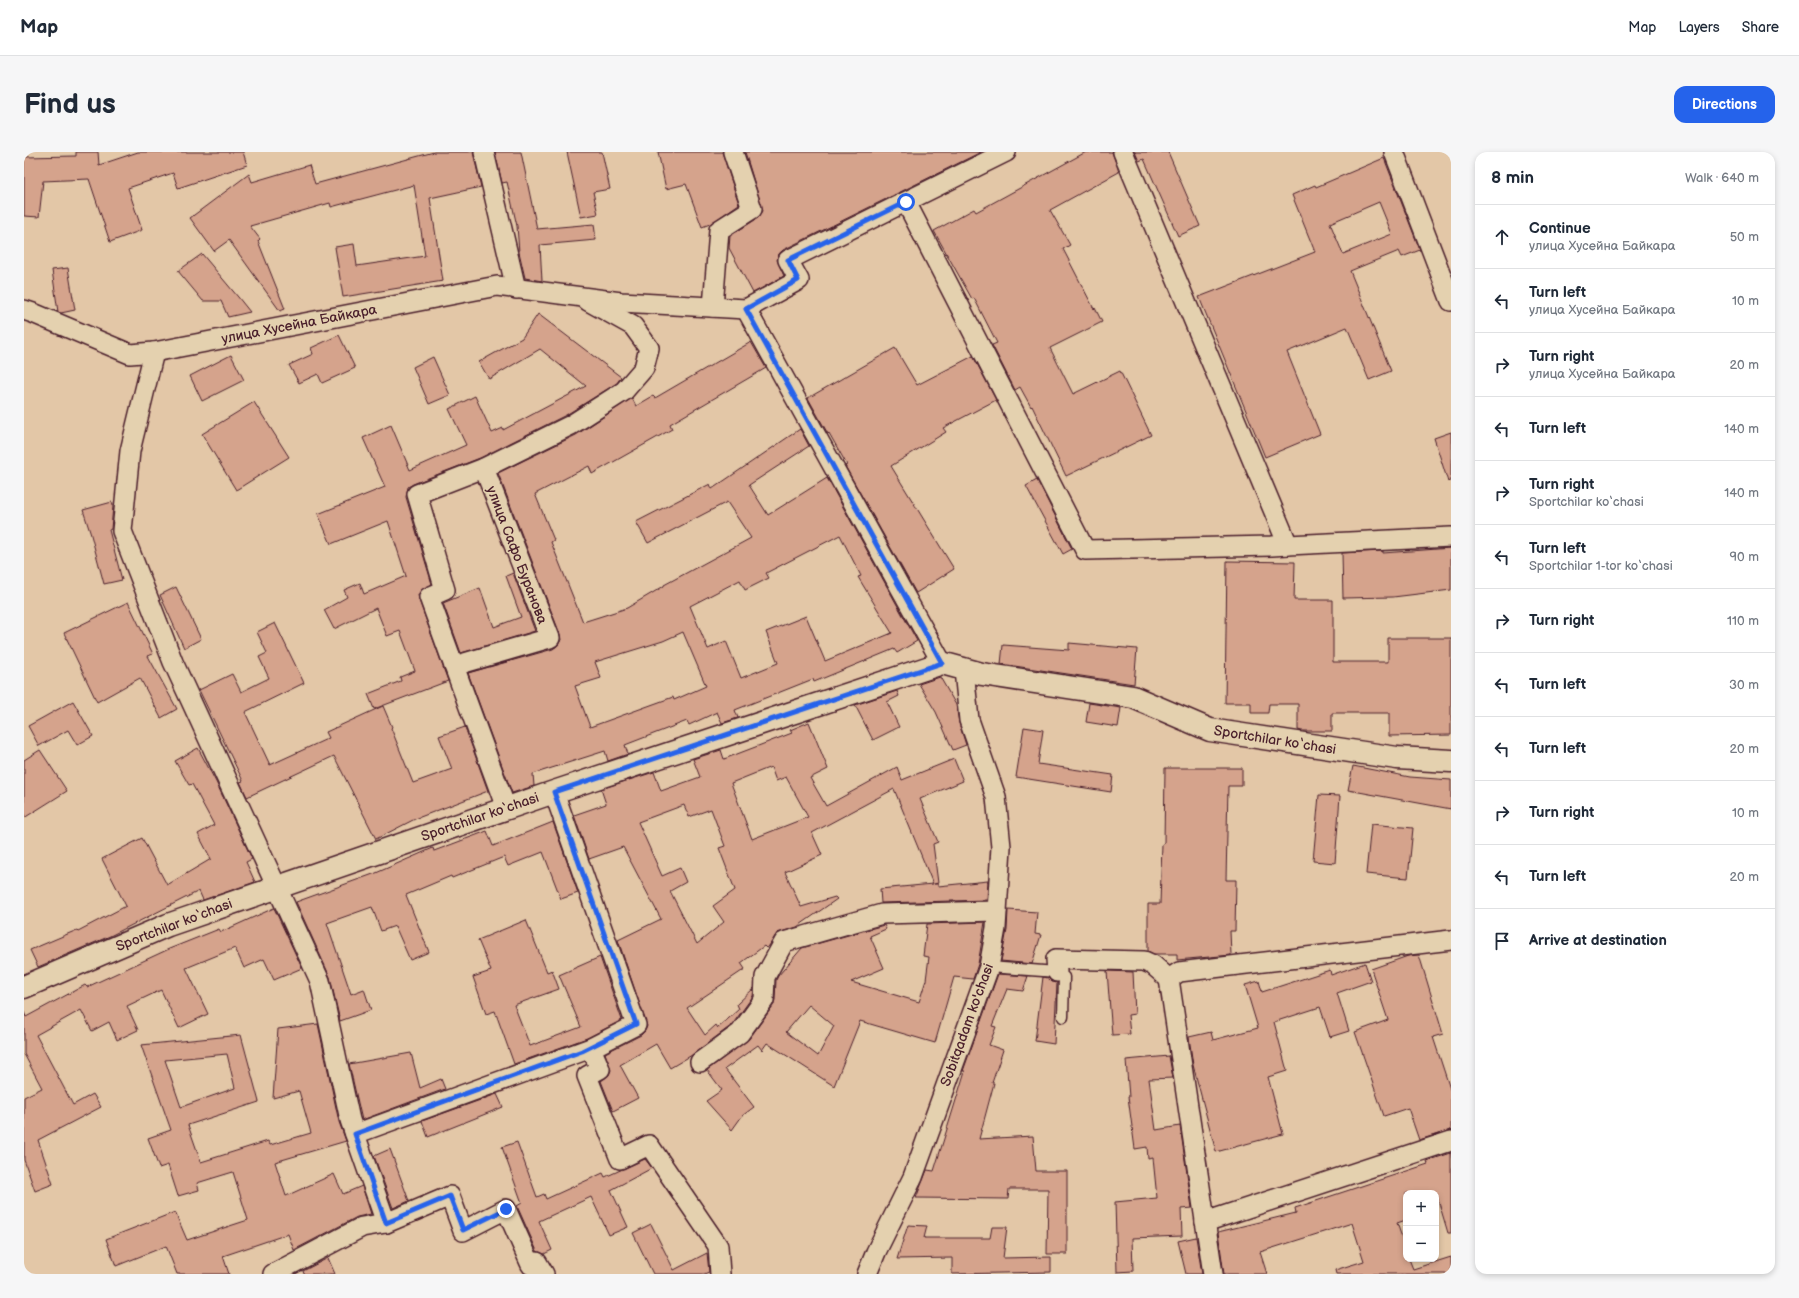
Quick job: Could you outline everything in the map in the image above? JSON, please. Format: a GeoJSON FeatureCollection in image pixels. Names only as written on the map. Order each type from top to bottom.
{"type":"FeatureCollection","features":[{"type":"Feature","properties":{"kind":"street"},"geometry":{"type":"LineString","coordinates":[[484,152],[516,289]]}},
{"type":"Feature","properties":{"kind":"street"},"geometry":{"type":"LineString","coordinates":[[713,307],[719,230],[752,209],[733,152]]}},
{"type":"Feature","properties":{"kind":"street"},"geometry":{"type":"LineString","coordinates":[[964,670],[942,663],[746,309],[798,280],[788,260],[1006,152]]}},
{"type":"Feature","properties":{"kind":"street"},"geometry":{"type":"LineString","coordinates":[[1122,152],[1288,545]]}},
{"type":"Feature","properties":{"kind":"street"},"geometry":{"type":"LineString","coordinates":[[1394,152],[1451,301]]}},
{"type":"Feature","properties":{"kind":"street"},"geometry":{"type":"LineString","coordinates":[[906,202],[1085,550],[1272,546],[1451,537]]}},
{"type":"Feature","properties":{"kind":"street","name":"улица Хусейна Байкара"},"geometry":{"type":"LineString","coordinates":[[24,310],[33,312],[130,354],[154,352],[497,286],[621,302],[746,309]]}},
{"type":"Feature","properties":{"kind":"street","name":"улица Хусейна Байкара"},"geometry":{"type":"LineString","coordinates":[[580,297],[633,326],[649,348],[644,368]]}},
{"type":"Feature","properties":{"kind":"street"},"geometry":{"type":"LineString","coordinates":[[154,352],[130,450],[122,531],[173,662],[320,981],[350,1120],[386,1223]]}},
{"type":"Feature","properties":{"kind":"street","name":"улица Сафо Буранова"},"geometry":{"type":"LineString","coordinates":[[506,808],[429,597],[445,590],[417,494],[484,468],[571,425],[624,391],[644,368]]}},
{"type":"Feature","properties":{"kind":"street","name":"улица Сафо Буранова"},"geometry":{"type":"LineString","coordinates":[[454,666],[550,638],[484,468]]}},
{"type":"Feature","properties":{"kind":"street","name":"Sportchilar ko‘chasi"},"geometry":{"type":"LineString","coordinates":[[24,987],[168,925],[506,808],[942,663]]}},
{"type":"Feature","properties":{"kind":"street","name":"Sportchilar ko‘chasi"},"geometry":{"type":"LineString","coordinates":[[964,670],[1132,696],[1210,730],[1397,758],[1451,761]]}},
{"type":"Feature","properties":{"kind":"street","name":"Sobitqadam ko'chasi"},"geometry":{"type":"LineString","coordinates":[[867,1274],[876,1252],[913,1177],[989,967],[997,911],[1001,848],[996,797],[969,720],[964,670]]}},
{"type":"Feature","properties":{"kind":"street"},"geometry":{"type":"LineString","coordinates":[[355,1134],[586,1050],[636,1024],[554,792]]}},
{"type":"Feature","properties":{"kind":"street"},"geometry":{"type":"LineString","coordinates":[[700,1062],[740,1033],[764,1000],[765,977],[784,942],[882,914],[997,911]]}},
{"type":"Feature","properties":{"kind":"street"},"geometry":{"type":"LineString","coordinates":[[1169,979],[1179,972],[1451,940]]}},
{"type":"Feature","properties":{"kind":"street"},"geometry":{"type":"LineString","coordinates":[[1057,972],[1056,959],[1144,961],[1153,965],[1169,979],[1213,1274]]}},
{"type":"Feature","properties":{"kind":"street"},"geometry":{"type":"LineString","coordinates":[[586,1050],[600,1069],[587,1076],[620,1159],[649,1145],[718,1246],[720,1274]]}},
{"type":"Feature","properties":{"kind":"street"},"geometry":{"type":"LineString","coordinates":[[1205,1222],[1451,1141]]}},
{"type":"Feature","properties":{"kind":"street"},"geometry":{"type":"LineString","coordinates":[[273,1274],[362,1227],[386,1223],[450,1196],[463,1230],[506,1209],[531,1265],[541,1268]]}},
{"type":"Feature","properties":{"kind":"lane"},"geometry":{"type":"LineString","coordinates":[[989,967],[1057,972],[1064,977],[1064,1017]]}},
{"type":"Feature","properties":{"kind":"building"},"geometry":{"type":"Polygon","coordinates":[[[76,152],[98,152],[99,165],[138,152],[243,152],[247,165],[178,188],[173,173],[128,188],[142,230],[110,242],[89,179],[43,181],[39,217],[24,216],[24,157],[76,156],[76,152]]]}},
{"type":"Feature","properties":{"kind":"building"},"geometry":{"type":"Polygon","coordinates":[[[434,152],[473,152],[481,187],[430,198],[443,281],[343,297],[335,247],[354,244],[357,266],[425,256],[414,185],[331,207],[330,203],[250,226],[260,239],[258,241],[285,309],[280,311],[229,240],[214,251],[190,218],[249,174],[252,182],[309,165],[315,184],[434,152]]]}},
{"type":"Feature","properties":{"kind":"building"},"geometry":{"type":"Polygon","coordinates":[[[495,152],[521,152],[537,229],[594,224],[596,240],[540,245],[542,281],[525,278],[519,252],[517,226],[507,182],[502,183],[495,152]]]}},
{"type":"Feature","properties":{"kind":"building"},"geometry":{"type":"Polygon","coordinates":[[[567,152],[602,152],[610,189],[593,192],[598,214],[581,217],[567,152]]]}},
{"type":"Feature","properties":{"kind":"building"},"geometry":{"type":"Polygon","coordinates":[[[658,152],[722,152],[739,204],[710,224],[702,227],[686,184],[666,189],[658,152]]]}},
{"type":"Feature","properties":{"kind":"building"},"geometry":{"type":"Polygon","coordinates":[[[745,152],[981,152],[783,250],[779,254],[777,260],[784,276],[753,293],[729,248],[730,236],[758,218],[763,211],[745,152]]]}},
{"type":"Feature","properties":{"kind":"building"},"geometry":{"type":"Polygon","coordinates":[[[1086,152],[1112,152],[1119,172],[1050,210],[1070,245],[1063,249],[1102,322],[1050,348],[1073,394],[1120,371],[1151,435],[1066,476],[1032,406],[1031,407],[1020,387],[1015,390],[992,345],[997,343],[974,298],[972,299],[934,231],[974,209],[976,212],[1086,152]]]}},
{"type":"Feature","properties":{"kind":"building"},"geometry":{"type":"Polygon","coordinates":[[[1135,152],[1168,152],[1200,226],[1178,236],[1144,159],[1139,161],[1135,152]]]}},
{"type":"Feature","properties":{"kind":"building"},"geometry":{"type":"Polygon","coordinates":[[[1384,158],[1420,250],[1402,257],[1399,251],[1350,271],[1391,371],[1369,380],[1347,327],[1287,352],[1320,434],[1265,457],[1199,297],[1315,252],[1292,195],[1315,185],[1316,187],[1384,158]],[[1379,202],[1330,223],[1343,254],[1392,234],[1379,202]]]}},
{"type":"Feature","properties":{"kind":"building"},"geometry":{"type":"Polygon","coordinates":[[[202,254],[250,312],[228,317],[221,301],[203,301],[178,271],[202,254]]]}},
{"type":"Feature","properties":{"kind":"building"},"geometry":{"type":"Polygon","coordinates":[[[68,268],[75,310],[61,313],[58,312],[52,270],[68,268]]]}},
{"type":"Feature","properties":{"kind":"building"},"geometry":{"type":"Polygon","coordinates":[[[538,314],[621,377],[617,383],[566,415],[480,458],[408,487],[406,497],[432,584],[421,590],[418,595],[419,600],[448,681],[374,709],[368,694],[401,681],[400,677],[415,671],[400,631],[387,636],[376,608],[334,629],[324,610],[347,597],[344,590],[360,583],[364,594],[406,576],[388,521],[331,544],[318,514],[385,487],[363,438],[391,425],[410,470],[466,445],[449,409],[475,396],[492,433],[503,428],[503,430],[586,386],[540,349],[489,379],[479,362],[522,338],[538,314]]]}},
{"type":"Feature","properties":{"kind":"building"},"geometry":{"type":"Polygon","coordinates":[[[339,335],[355,368],[322,383],[318,374],[299,383],[289,365],[313,354],[311,348],[339,335]]]}},
{"type":"Feature","properties":{"kind":"building"},"geometry":{"type":"Polygon","coordinates":[[[751,342],[766,368],[670,424],[672,429],[592,474],[589,466],[535,494],[554,540],[551,542],[583,622],[627,608],[664,585],[751,538],[727,502],[648,543],[636,522],[710,484],[712,489],[800,429],[809,446],[749,485],[768,515],[827,478],[917,641],[897,653],[894,649],[814,682],[813,679],[735,710],[738,718],[722,723],[717,712],[689,725],[687,721],[625,745],[628,754],[608,761],[605,751],[533,774],[534,786],[512,793],[468,673],[553,649],[561,640],[498,473],[576,435],[632,398],[636,406],[653,396],[655,398],[751,342]],[[840,535],[766,573],[769,578],[745,590],[740,580],[690,606],[708,649],[726,641],[741,678],[778,663],[766,632],[806,616],[825,661],[892,633],[858,577],[861,576],[840,535]],[[683,632],[663,641],[595,662],[601,678],[575,686],[590,727],[673,697],[674,700],[706,686],[683,632]]]}},
{"type":"Feature","properties":{"kind":"building"},"geometry":{"type":"Polygon","coordinates":[[[895,348],[917,385],[973,356],[996,400],[943,428],[946,432],[891,466],[954,569],[916,593],[845,466],[847,465],[808,398],[895,348]]]}},
{"type":"Feature","properties":{"kind":"building"},"geometry":{"type":"Polygon","coordinates":[[[231,355],[244,380],[202,401],[190,376],[231,355]]]}},
{"type":"Feature","properties":{"kind":"building"},"geometry":{"type":"Polygon","coordinates":[[[433,357],[450,395],[429,404],[413,367],[433,357]]]}},
{"type":"Feature","properties":{"kind":"building"},"geometry":{"type":"Polygon","coordinates":[[[254,402],[289,457],[236,490],[202,434],[254,402]]]}},
{"type":"Feature","properties":{"kind":"building"},"geometry":{"type":"Polygon","coordinates":[[[1451,432],[1451,481],[1448,482],[1434,438],[1451,432]]]}},
{"type":"Feature","properties":{"kind":"building"},"geometry":{"type":"Polygon","coordinates":[[[1037,480],[1072,549],[1063,554],[1026,486],[1037,480]]]}},
{"type":"Feature","properties":{"kind":"building"},"geometry":{"type":"Polygon","coordinates":[[[112,502],[111,529],[109,530],[122,580],[104,584],[83,510],[112,502]]]}},
{"type":"Feature","properties":{"kind":"building"},"geometry":{"type":"Polygon","coordinates":[[[1451,548],[1451,590],[1393,597],[1343,598],[1342,553],[1383,551],[1383,553],[1451,548]]]}},
{"type":"Feature","properties":{"kind":"building"},"geometry":{"type":"Polygon","coordinates":[[[1227,561],[1295,562],[1294,600],[1333,600],[1333,662],[1388,662],[1388,638],[1451,638],[1451,735],[1389,736],[1389,713],[1332,713],[1332,731],[1302,731],[1298,730],[1298,704],[1269,704],[1268,713],[1251,713],[1251,703],[1225,703],[1227,561]]]}},
{"type":"Feature","properties":{"kind":"building"},"geometry":{"type":"Polygon","coordinates":[[[513,573],[535,631],[461,653],[443,603],[480,588],[494,627],[521,617],[506,576],[513,573]]]}},
{"type":"Feature","properties":{"kind":"building"},"geometry":{"type":"Polygon","coordinates":[[[176,587],[201,639],[184,648],[160,595],[176,587]]]}},
{"type":"Feature","properties":{"kind":"building"},"geometry":{"type":"Polygon","coordinates":[[[128,602],[153,654],[148,656],[177,709],[161,718],[140,678],[97,702],[64,633],[128,602]]]}},
{"type":"Feature","properties":{"kind":"building"},"geometry":{"type":"Polygon","coordinates":[[[275,623],[304,683],[245,712],[270,765],[329,738],[326,732],[383,706],[413,783],[452,769],[439,736],[465,727],[488,791],[415,819],[376,839],[334,756],[247,797],[240,782],[243,781],[199,690],[232,674],[241,692],[269,678],[259,657],[267,653],[257,632],[275,623]]]}},
{"type":"Feature","properties":{"kind":"building"},"geometry":{"type":"Polygon","coordinates":[[[1069,643],[1137,649],[1134,684],[1001,664],[1003,645],[1069,650],[1069,643]]]}},
{"type":"Feature","properties":{"kind":"building"},"geometry":{"type":"Polygon","coordinates":[[[940,677],[956,705],[959,723],[966,745],[953,750],[936,712],[919,684],[940,677]]]}},
{"type":"Feature","properties":{"kind":"building"},"geometry":{"type":"Polygon","coordinates":[[[897,691],[899,696],[887,702],[899,727],[873,740],[855,705],[897,691]]]}},
{"type":"Feature","properties":{"kind":"building"},"geometry":{"type":"Polygon","coordinates":[[[73,701],[93,736],[77,745],[68,730],[39,746],[28,726],[73,701]]]}},
{"type":"Feature","properties":{"kind":"building"},"geometry":{"type":"Polygon","coordinates":[[[1089,703],[1121,708],[1118,727],[1086,722],[1089,703]]]}},
{"type":"Feature","properties":{"kind":"building"},"geometry":{"type":"Polygon","coordinates":[[[809,722],[828,769],[810,778],[826,806],[897,767],[902,780],[954,759],[963,781],[920,799],[938,842],[933,844],[938,883],[934,884],[938,884],[938,886],[988,881],[987,900],[881,903],[880,889],[933,884],[894,789],[812,833],[822,855],[785,872],[801,907],[835,897],[837,899],[797,927],[777,933],[769,946],[766,948],[764,946],[741,963],[745,969],[687,1008],[705,1035],[716,1025],[718,1028],[739,1009],[737,1004],[754,988],[753,996],[732,1025],[692,1055],[670,1068],[656,1044],[620,1065],[638,1098],[613,1111],[601,1081],[609,1075],[611,1070],[605,1053],[641,1035],[647,1026],[618,940],[661,919],[623,847],[589,859],[574,815],[606,804],[601,789],[654,772],[661,791],[700,777],[693,759],[721,750],[724,759],[792,733],[790,730],[809,722]],[[771,767],[731,783],[752,839],[808,817],[786,777],[776,781],[771,767]],[[684,805],[638,822],[662,876],[680,868],[686,882],[670,891],[697,944],[724,922],[713,906],[735,890],[719,848],[725,846],[711,809],[689,817],[684,805]]]}},
{"type":"Feature","properties":{"kind":"building"},"geometry":{"type":"Polygon","coordinates":[[[1024,727],[1043,730],[1038,764],[1113,775],[1111,792],[1016,777],[1024,727]]]}},
{"type":"Feature","properties":{"kind":"building"},"geometry":{"type":"Polygon","coordinates":[[[198,748],[216,782],[252,859],[246,862],[255,882],[203,900],[199,891],[110,936],[38,967],[30,950],[77,930],[78,931],[126,906],[102,859],[142,838],[167,885],[211,859],[198,834],[214,825],[192,784],[189,785],[175,761],[198,748]]]}},
{"type":"Feature","properties":{"kind":"building"},"geometry":{"type":"Polygon","coordinates":[[[40,750],[67,791],[24,818],[24,760],[40,750]]]}},
{"type":"Feature","properties":{"kind":"building"},"geometry":{"type":"Polygon","coordinates":[[[1353,766],[1410,777],[1451,780],[1451,809],[1348,790],[1353,766]]]}},
{"type":"Feature","properties":{"kind":"building"},"geometry":{"type":"Polygon","coordinates":[[[1165,768],[1242,768],[1242,786],[1228,786],[1226,880],[1236,880],[1235,931],[1230,931],[1231,955],[1177,960],[1177,954],[1154,954],[1148,951],[1148,904],[1160,904],[1162,844],[1164,844],[1165,768]]]}},
{"type":"Feature","properties":{"kind":"building"},"geometry":{"type":"Polygon","coordinates":[[[1319,795],[1340,796],[1335,863],[1313,861],[1319,795]]]}},
{"type":"Feature","properties":{"kind":"building"},"geometry":{"type":"Polygon","coordinates":[[[553,822],[578,893],[561,899],[543,852],[508,866],[504,857],[452,878],[451,876],[406,895],[429,952],[410,960],[395,926],[381,931],[372,907],[327,923],[351,994],[364,989],[371,1010],[340,1021],[330,977],[296,902],[376,873],[433,848],[434,851],[487,831],[493,846],[553,822]]]}},
{"type":"Feature","properties":{"kind":"building"},"geometry":{"type":"Polygon","coordinates":[[[1371,824],[1413,828],[1408,878],[1366,874],[1371,824]]]}},
{"type":"Feature","properties":{"kind":"building"},"geometry":{"type":"Polygon","coordinates":[[[274,908],[302,968],[274,980],[264,959],[244,968],[235,948],[186,968],[208,1014],[179,1028],[161,990],[127,1006],[138,1030],[117,1040],[109,1022],[92,1031],[81,1010],[36,1035],[73,1105],[93,1094],[101,1107],[38,1140],[53,1184],[35,1191],[24,1160],[24,1097],[42,1088],[24,1054],[24,1012],[26,1017],[85,985],[87,987],[169,949],[219,929],[221,932],[274,908]]]}},
{"type":"Feature","properties":{"kind":"building"},"geometry":{"type":"Polygon","coordinates":[[[1008,910],[1037,912],[1035,934],[1041,935],[1032,964],[1001,961],[1007,930],[1008,910]]]}},
{"type":"Feature","properties":{"kind":"building"},"geometry":{"type":"Polygon","coordinates":[[[526,920],[547,972],[552,970],[559,989],[514,1005],[530,1046],[581,1027],[559,975],[600,957],[622,1020],[587,1038],[514,1064],[495,1011],[486,1014],[473,977],[491,971],[478,940],[526,920]]]}},
{"type":"Feature","properties":{"kind":"building"},"geometry":{"type":"Polygon","coordinates":[[[985,922],[978,964],[973,979],[954,977],[935,1043],[860,1021],[834,1086],[767,1043],[762,1050],[758,1045],[725,1069],[754,1107],[742,1116],[732,1130],[706,1101],[722,1090],[707,1070],[749,1039],[773,1006],[775,1000],[776,980],[778,976],[802,948],[884,925],[886,929],[870,936],[884,968],[851,982],[919,1002],[926,980],[929,957],[923,956],[927,924],[985,922]],[[809,1005],[786,1032],[818,1056],[834,1026],[809,1005]]]}},
{"type":"Feature","properties":{"kind":"building"},"geometry":{"type":"Polygon","coordinates":[[[1419,955],[1443,1034],[1433,1037],[1451,1092],[1451,1130],[1419,1140],[1408,1108],[1384,1116],[1355,1032],[1388,1020],[1371,969],[1408,956],[1419,955]]]}},
{"type":"Feature","properties":{"kind":"building"},"geometry":{"type":"Polygon","coordinates":[[[1365,963],[1371,981],[1337,993],[1349,1031],[1330,1037],[1320,1007],[1274,1022],[1287,1071],[1268,1077],[1283,1134],[1216,1152],[1193,1065],[1189,1037],[1211,1032],[1213,1040],[1258,1028],[1245,985],[1259,981],[1262,992],[1330,970],[1331,975],[1365,963]]]}},
{"type":"Feature","properties":{"kind":"building"},"geometry":{"type":"Polygon","coordinates":[[[1107,971],[1133,972],[1135,1014],[1128,1015],[1130,1034],[1112,1035],[1107,971]]]}},
{"type":"Feature","properties":{"kind":"building"},"geometry":{"type":"Polygon","coordinates":[[[998,974],[1028,976],[1023,991],[1007,989],[992,1026],[996,1027],[989,1045],[1003,1050],[992,1083],[994,1083],[979,1139],[1033,1136],[1036,1171],[1067,1171],[1067,1254],[1047,1254],[1048,1189],[1009,1189],[1008,1199],[916,1198],[927,1170],[934,1171],[965,1071],[963,1071],[998,974]]]}},
{"type":"Feature","properties":{"kind":"building"},"geometry":{"type":"Polygon","coordinates":[[[1043,977],[1057,983],[1054,1044],[1035,1041],[1043,977]]]}},
{"type":"Feature","properties":{"kind":"building"},"geometry":{"type":"Polygon","coordinates":[[[318,1024],[339,1122],[346,1141],[275,1162],[286,1196],[334,1174],[343,1194],[362,1186],[371,1214],[357,1217],[294,1250],[288,1234],[223,1256],[229,1274],[177,1274],[166,1246],[116,1266],[106,1239],[175,1212],[187,1240],[248,1220],[233,1172],[197,1183],[199,1190],[178,1196],[168,1165],[159,1168],[148,1138],[171,1130],[141,1045],[241,1035],[259,1102],[188,1125],[201,1162],[268,1141],[270,1145],[311,1133],[299,1091],[273,1098],[278,1029],[318,1024]],[[227,1054],[165,1060],[181,1107],[235,1088],[227,1054]]]}},
{"type":"Feature","properties":{"kind":"building"},"geometry":{"type":"Polygon","coordinates":[[[411,1053],[420,1088],[441,1079],[445,1089],[362,1120],[349,1064],[411,1053]]]}},
{"type":"Feature","properties":{"kind":"building"},"geometry":{"type":"Polygon","coordinates":[[[1169,1056],[1173,1078],[1149,1079],[1156,1130],[1180,1126],[1192,1208],[1181,1209],[1182,1236],[1132,1238],[1133,1271],[1117,1272],[1115,1202],[1157,1198],[1153,1158],[1148,1159],[1147,1147],[1135,1149],[1128,1097],[1126,1060],[1169,1056]]]}},
{"type":"Feature","properties":{"kind":"building"},"geometry":{"type":"Polygon","coordinates":[[[497,1094],[503,1107],[428,1137],[422,1121],[497,1094]]]}},
{"type":"Feature","properties":{"kind":"building"},"geometry":{"type":"Polygon","coordinates":[[[517,1142],[537,1197],[544,1194],[546,1199],[603,1173],[605,1177],[645,1159],[652,1168],[611,1190],[628,1227],[609,1235],[591,1197],[539,1221],[552,1250],[544,1254],[537,1251],[517,1206],[522,1203],[502,1147],[517,1142]]]}},
{"type":"Feature","properties":{"kind":"building"},"geometry":{"type":"Polygon","coordinates":[[[390,1149],[409,1201],[393,1208],[374,1156],[390,1149]]]}},
{"type":"Feature","properties":{"kind":"building"},"geometry":{"type":"Polygon","coordinates":[[[1451,1153],[1451,1233],[1448,1233],[1439,1203],[1439,1190],[1403,1190],[1403,1221],[1397,1223],[1403,1240],[1403,1262],[1410,1262],[1413,1269],[1451,1257],[1451,1274],[1336,1274],[1335,1270],[1364,1261],[1352,1223],[1260,1252],[1267,1274],[1224,1274],[1218,1232],[1296,1213],[1295,1208],[1428,1164],[1427,1161],[1451,1153]]]}},
{"type":"Feature","properties":{"kind":"building"},"geometry":{"type":"Polygon","coordinates":[[[651,1224],[674,1270],[707,1253],[709,1272],[704,1274],[653,1274],[633,1233],[651,1224]]]}},
{"type":"Feature","properties":{"kind":"building"},"geometry":{"type":"Polygon","coordinates":[[[908,1225],[927,1226],[924,1238],[990,1238],[992,1227],[1007,1227],[1003,1258],[1051,1257],[1051,1272],[952,1274],[952,1258],[897,1259],[908,1225]]]}},
{"type":"Feature","properties":{"kind":"building"},"geometry":{"type":"Polygon","coordinates":[[[1196,1237],[1202,1274],[1186,1274],[1178,1241],[1196,1237]]]}},
{"type":"Feature","properties":{"kind":"building"},"geometry":{"type":"Polygon","coordinates":[[[328,1258],[335,1274],[304,1274],[303,1271],[328,1258]]]}},
{"type":"Feature","properties":{"kind":"route"},"geometry":{"type":"LineString","coordinates":[[506,1209],[463,1230],[450,1196],[386,1223],[355,1134],[591,1048],[636,1024],[554,792],[942,663],[746,309],[798,280],[788,260],[906,202]]}}]}
